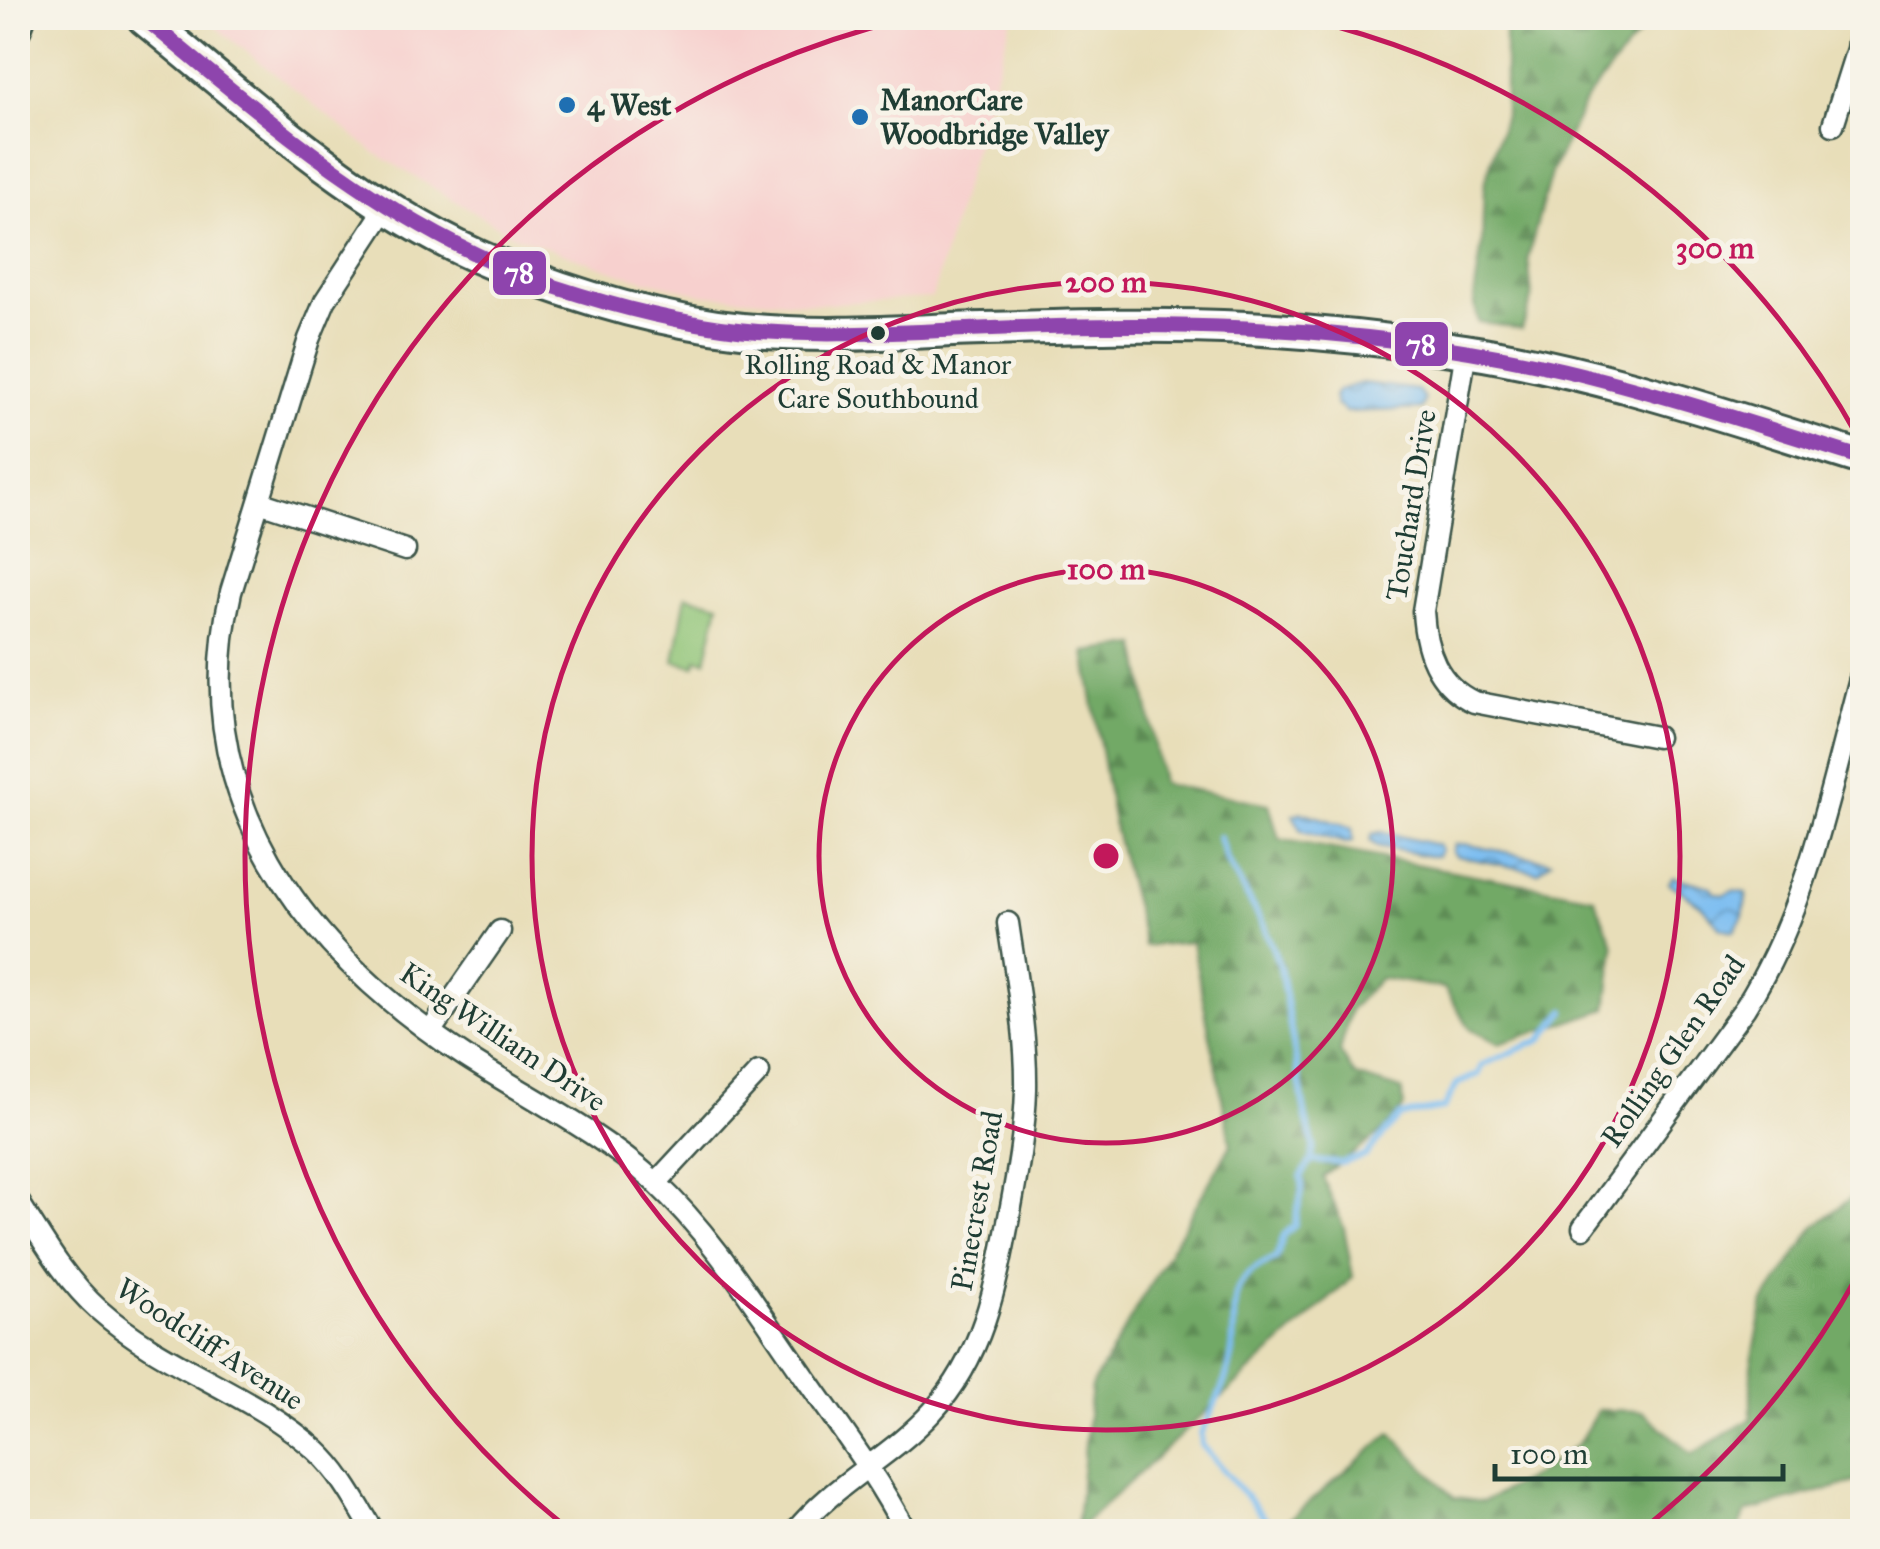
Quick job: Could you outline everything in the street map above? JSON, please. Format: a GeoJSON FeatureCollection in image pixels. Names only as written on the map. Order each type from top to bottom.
{"type":"FeatureCollection","features":[{"type":"Feature","properties":{"kind":"main road"},"geometry":{"type":"LineString","coordinates":[[144,18],[308,150],[387,206],[450,242],[549,284],[610,304],[674,320],[745,330],[814,333],[1101,324],[1326,333],[1466,351],[1642,392],[1862,458]]}},
{"type":"Feature","properties":{"kind":"street"},"geometry":{"type":"LineString","coordinates":[[18,29],[22,18]]}},
{"type":"Feature","properties":{"kind":"street"},"geometry":{"type":"LineString","coordinates":[[1833,125],[1857,49],[1861,18]]}},
{"type":"Feature","properties":{"kind":"street","name":"King William Drive"},"geometry":{"type":"LineString","coordinates":[[387,206],[325,301],[310,339],[221,634],[220,707],[226,748],[252,829],[308,917],[376,990],[430,1032],[608,1144],[656,1183],[729,1268],[866,1466],[906,1532]]}},
{"type":"Feature","properties":{"kind":"street","name":"Touchard Drive"},"geometry":{"type":"LineString","coordinates":[[1466,351],[1423,611],[1424,636],[1431,660],[1460,696],[1474,702],[1657,736]]}},
{"type":"Feature","properties":{"kind":"street"},"geometry":{"type":"LineString","coordinates":[[259,502],[405,550]]}},
{"type":"Feature","properties":{"kind":"street","name":"Rolling Glen Road"},"geometry":{"type":"LineString","coordinates":[[1583,1228],[1766,976],[1799,899],[1862,670]]}},
{"type":"Feature","properties":{"kind":"street","name":"Pinecrest Road"},"geometry":{"type":"LineString","coordinates":[[795,1532],[833,1490],[909,1434],[952,1388],[968,1362],[996,1287],[1017,1178],[1026,1087],[1024,1040],[1008,923]]}},
{"type":"Feature","properties":{"kind":"street"},"geometry":{"type":"LineString","coordinates":[[430,1032],[500,930]]}},
{"type":"Feature","properties":{"kind":"street"},"geometry":{"type":"LineString","coordinates":[[656,1183],[759,1072]]}},
{"type":"Feature","properties":{"kind":"street","name":"Woodcliff Avenue"},"geometry":{"type":"LineString","coordinates":[[18,1201],[55,1258],[98,1310],[316,1451],[339,1476],[374,1532]]}},
{"type":"Feature","properties":{"kind":"shaded area"},"geometry":{"type":"Polygon","coordinates":[[[204,18],[1012,18],[932,298],[819,304],[705,295],[621,274],[512,235],[375,153],[204,18]]]}},
{"type":"Feature","properties":{"kind":"green space"},"geometry":{"type":"Polygon","coordinates":[[[1505,18],[1652,18],[1587,98],[1551,173],[1528,257],[1532,298],[1522,329],[1478,322],[1474,298],[1482,244],[1484,186],[1505,115],[1505,18]]]}},
{"type":"Feature","properties":{"kind":"green space"},"geometry":{"type":"Polygon","coordinates":[[[686,596],[719,604],[706,661],[697,659],[695,666],[674,661],[686,596]]]}},
{"type":"Feature","properties":{"kind":"green space"},"geometry":{"type":"Polygon","coordinates":[[[1137,645],[1162,784],[1269,804],[1279,839],[1594,897],[1614,946],[1607,1009],[1499,1044],[1470,1028],[1444,988],[1380,978],[1350,1010],[1340,1052],[1355,1076],[1402,1090],[1404,1107],[1385,1129],[1323,1177],[1344,1228],[1353,1277],[1076,1531],[1091,1387],[1231,1145],[1192,942],[1145,946],[1113,823],[1085,652],[1137,645]]]}},
{"type":"Feature","properties":{"kind":"green space"},"geometry":{"type":"Polygon","coordinates":[[[1862,1189],[1862,1480],[1746,1512],[1738,1531],[1275,1531],[1391,1433],[1454,1498],[1483,1502],[1538,1473],[1578,1444],[1598,1410],[1642,1411],[1692,1454],[1751,1419],[1751,1366],[1764,1303],[1814,1227],[1862,1189]]]}},
{"type":"Feature","properties":{"kind":"water"},"geometry":{"type":"Polygon","coordinates":[[[1362,383],[1418,390],[1424,400],[1421,409],[1346,412],[1336,405],[1334,396],[1338,390],[1362,383]]]}},
{"type":"Feature","properties":{"kind":"water"},"geometry":{"type":"Polygon","coordinates":[[[1302,812],[1352,828],[1353,841],[1346,843],[1302,831],[1293,815],[1302,812]]]}},
{"type":"Feature","properties":{"kind":"water"},"geometry":{"type":"Polygon","coordinates":[[[1381,832],[1438,845],[1441,850],[1437,856],[1429,856],[1377,846],[1370,841],[1372,834],[1381,832]]]}},
{"type":"Feature","properties":{"kind":"water"},"geometry":{"type":"Polygon","coordinates":[[[1454,845],[1551,861],[1538,872],[1452,852],[1454,845]]]}},
{"type":"Feature","properties":{"kind":"water"},"geometry":{"type":"Polygon","coordinates":[[[1673,877],[1711,887],[1714,893],[1747,893],[1743,916],[1734,931],[1721,928],[1701,905],[1669,883],[1673,877]]]}},
{"type":"Feature","properties":{"kind":"waterway"},"geometry":{"type":"LineString","coordinates":[[1219,837],[1226,859],[1264,926],[1280,967],[1314,1146],[1311,1161],[1301,1177],[1295,1225],[1284,1235],[1276,1258],[1259,1266],[1240,1285],[1228,1372],[1201,1434],[1202,1445],[1267,1521]]}},
{"type":"Feature","properties":{"kind":"waterway"},"geometry":{"type":"LineString","coordinates":[[1311,1161],[1341,1163],[1365,1156],[1400,1116],[1444,1108],[1457,1084],[1479,1074],[1482,1065],[1541,1040],[1565,1011]]}},
{"type":"Feature","properties":{"kind":"waterway"},"geometry":{"type":"LineString","coordinates":[[1281,1529],[1287,1532]]}},
{"type":"Feature","properties":{"kind":"transit line","name":"78"},"geometry":{"type":"LineString","coordinates":[[144,18],[288,135],[388,205],[496,264],[624,308],[718,327],[795,333],[1173,326],[1365,337],[1484,354],[1601,379],[1862,458]]}},
{"type":"Feature","properties":{"kind":"place","name":"4 West"},"geometry":{"type":"Point","coordinates":[567,105]}},
{"type":"Feature","properties":{"kind":"place","name":"ManorCare Woodbridge Valley"},"geometry":{"type":"Point","coordinates":[860,117]}},
{"type":"Feature","properties":{"kind":"place","name":"Rolling Road & Manor Care Southbound"},"geometry":{"type":"Point","coordinates":[878,333]}}]}
